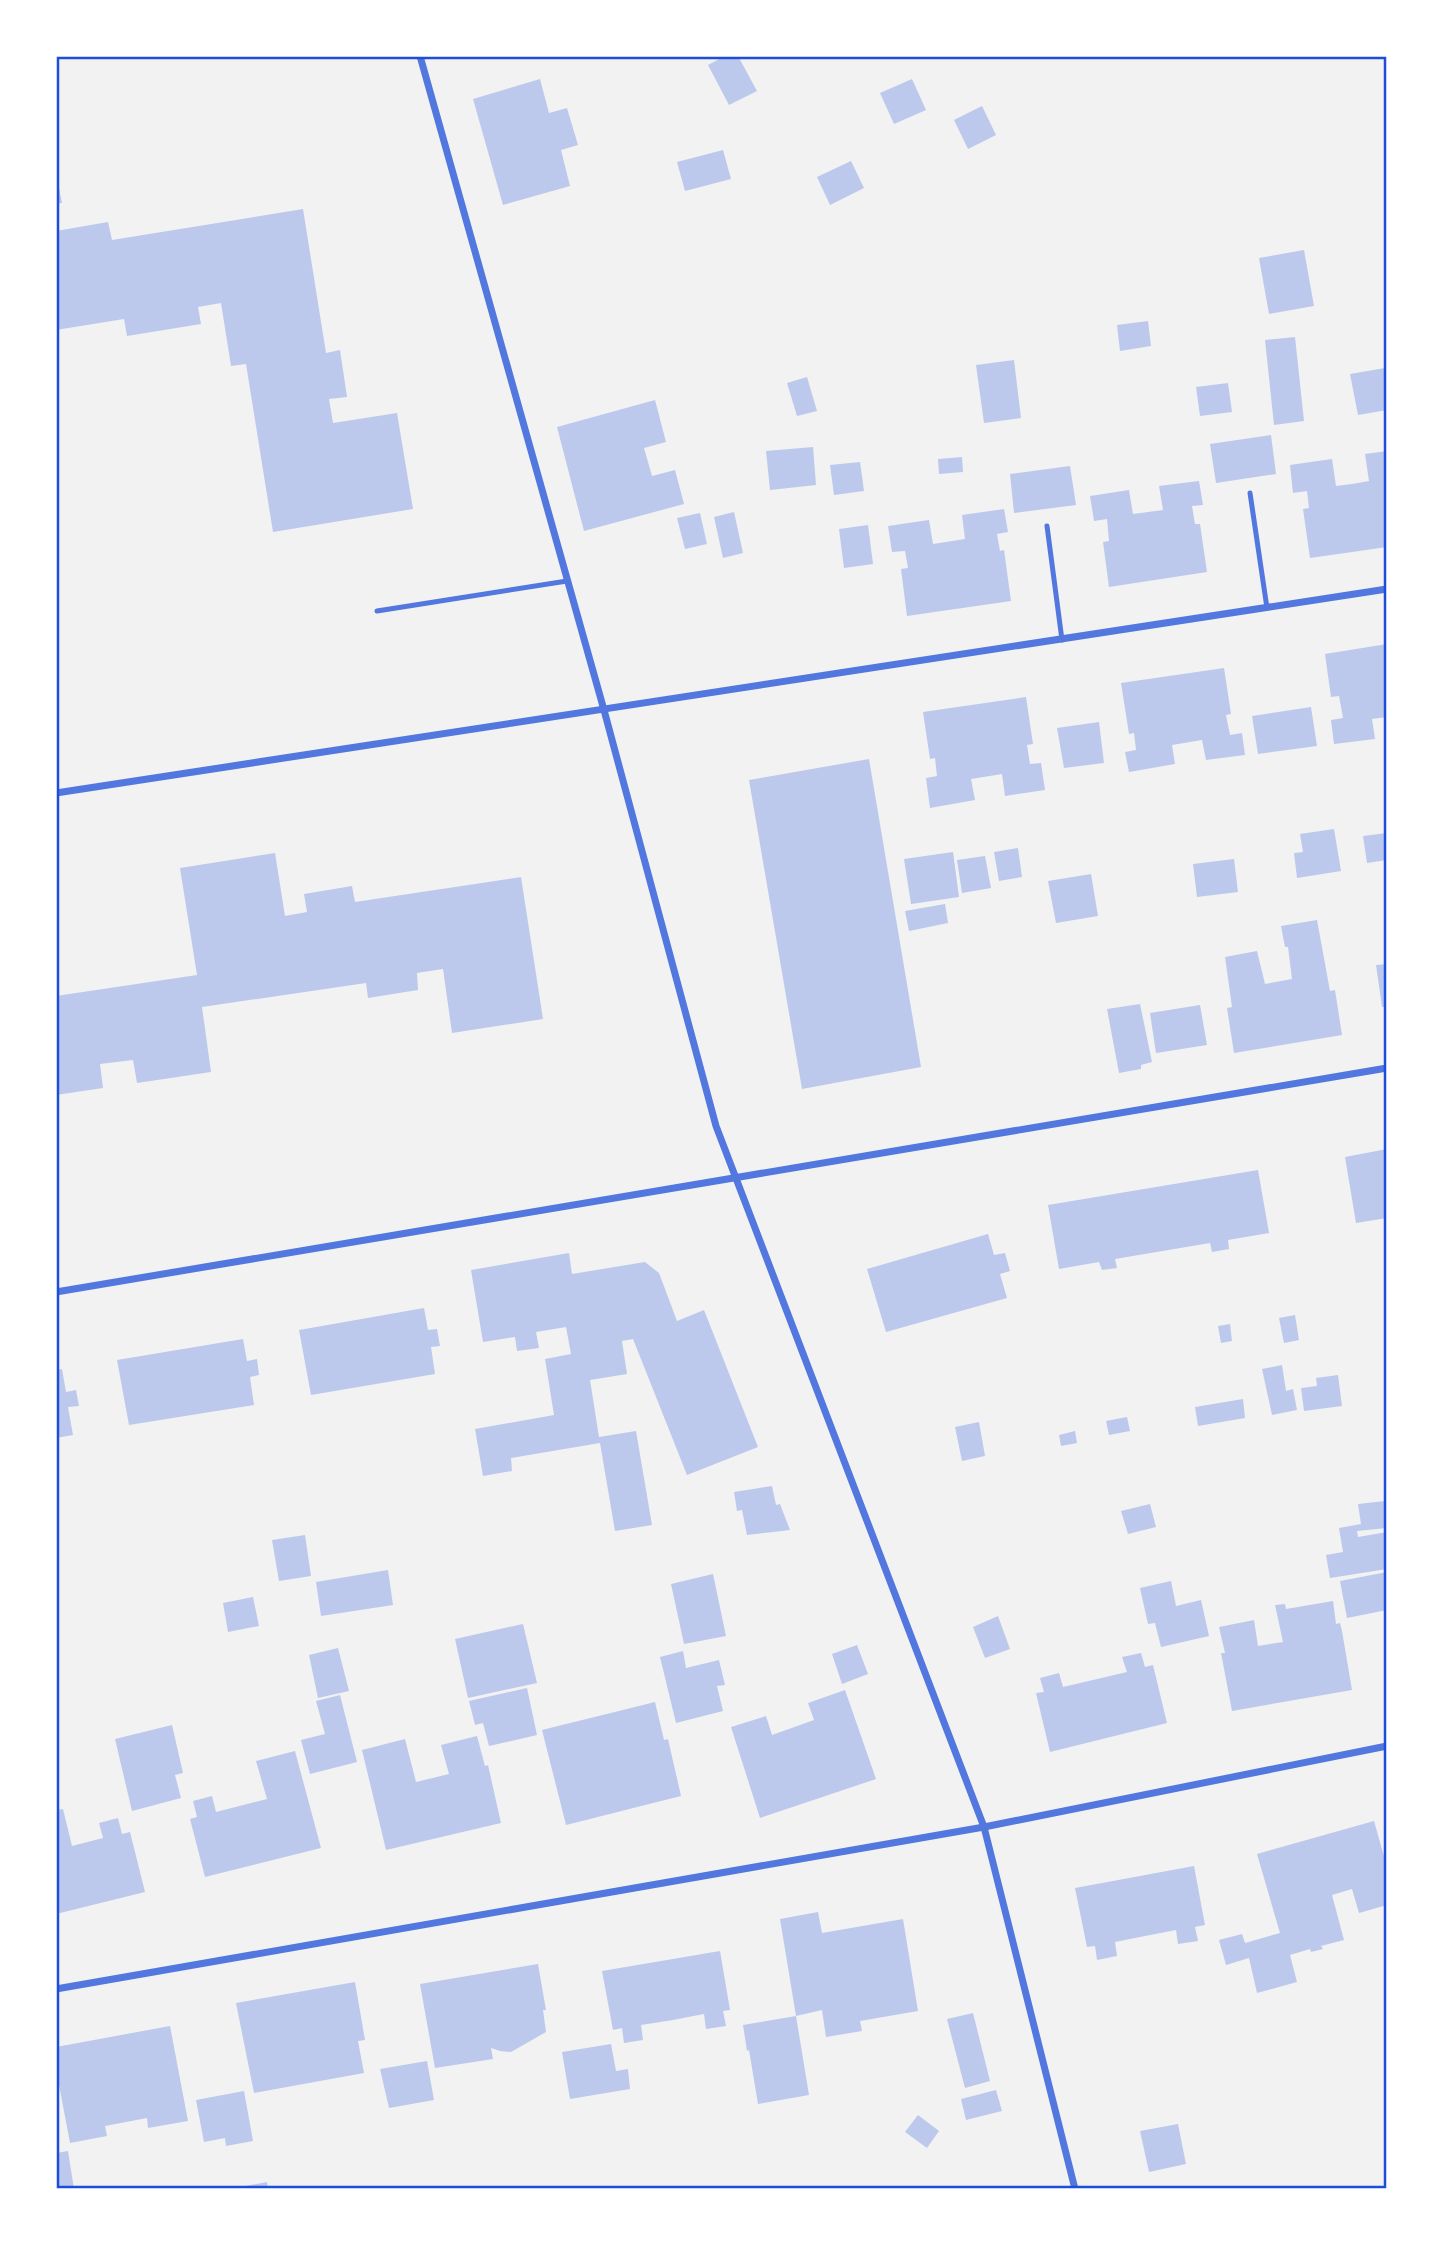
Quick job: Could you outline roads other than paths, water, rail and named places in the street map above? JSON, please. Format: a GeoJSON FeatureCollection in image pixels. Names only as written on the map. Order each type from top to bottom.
{"type":"FeatureCollection","features":[{"type":"Feature","properties":{"kind":"street"},"geometry":{"type":"LineString","coordinates":[[420,56],[604,710],[716,1126],[984,1827],[1075,2189]]}},
{"type":"Feature","properties":{"kind":"street"},"geometry":{"type":"LineString","coordinates":[[56,793],[1387,589]]}},
{"type":"Feature","properties":{"kind":"street"},"geometry":{"type":"LineString","coordinates":[[56,1292],[1387,1068]]}},
{"type":"Feature","properties":{"kind":"street"},"geometry":{"type":"LineString","coordinates":[[56,1989],[984,1827],[1387,1746]]}},
{"type":"Feature","properties":{"kind":"lane"},"geometry":{"type":"LineString","coordinates":[[1250,494],[1267,608]]}},
{"type":"Feature","properties":{"kind":"lane"},"geometry":{"type":"LineString","coordinates":[[1047,526],[1062,640]]}},
{"type":"Feature","properties":{"kind":"lane"},"geometry":{"type":"LineString","coordinates":[[377,611],[567,581]]}}]}
